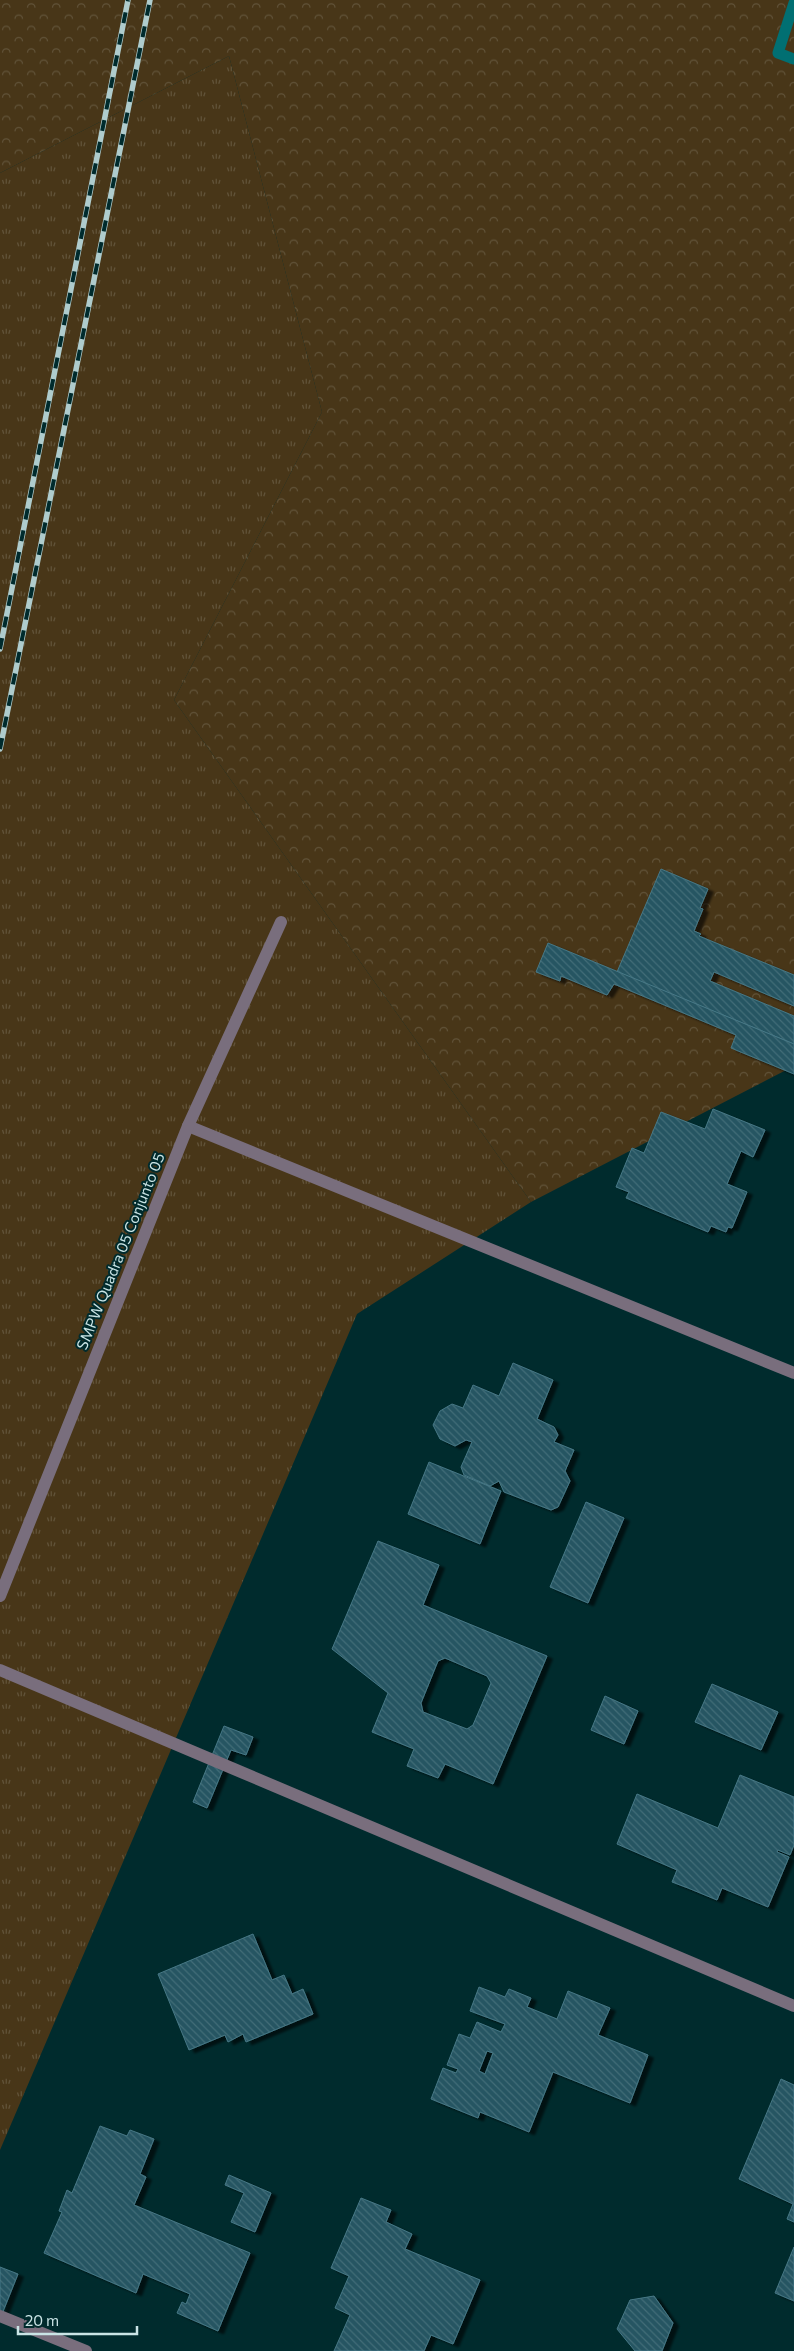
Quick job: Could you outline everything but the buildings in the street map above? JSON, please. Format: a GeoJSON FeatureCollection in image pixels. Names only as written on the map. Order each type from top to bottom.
{"type":"FeatureCollection","features":[{"type":"Feature","properties":{"kind":"street","name":"SMPW Quadra 05 Conjunto 05"},"geometry":{"type":"LineString","coordinates":[[0,1596],[188,1126],[281,922]]}},
{"type":"Feature","properties":{"kind":"street"},"geometry":{"type":"LineString","coordinates":[[188,1126],[794,1373]]}},
{"type":"Feature","properties":{"kind":"street"},"geometry":{"type":"LineString","coordinates":[[0,1670],[794,2006]]}},
{"type":"Feature","properties":{"kind":"street"},"geometry":{"type":"LineString","coordinates":[[0,2316],[86,2351]]}},
{"type":"Feature","properties":{"kind":"green space"},"geometry":{"type":"Polygon","coordinates":[[[0,0],[794,0],[794,1066],[531,1202],[174,700],[322,412],[229,56],[0,173],[0,0]]]}},
{"type":"Feature","properties":{"kind":"green space"},"geometry":{"type":"Polygon","coordinates":[[[229,56],[322,412],[174,700],[531,1202],[357,1314],[0,2150],[0,173],[229,56]]]}},
{"type":"Feature","properties":{"kind":"waterway"},"geometry":{"type":"LineString","coordinates":[[794,3],[778,53],[794,59]]}},
{"type":"Feature","properties":{"kind":"railway"},"geometry":{"type":"LineString","coordinates":[[0,649],[128,0]]}},
{"type":"Feature","properties":{"kind":"railway"},"geometry":{"type":"LineString","coordinates":[[0,749],[150,0]]}}]}
